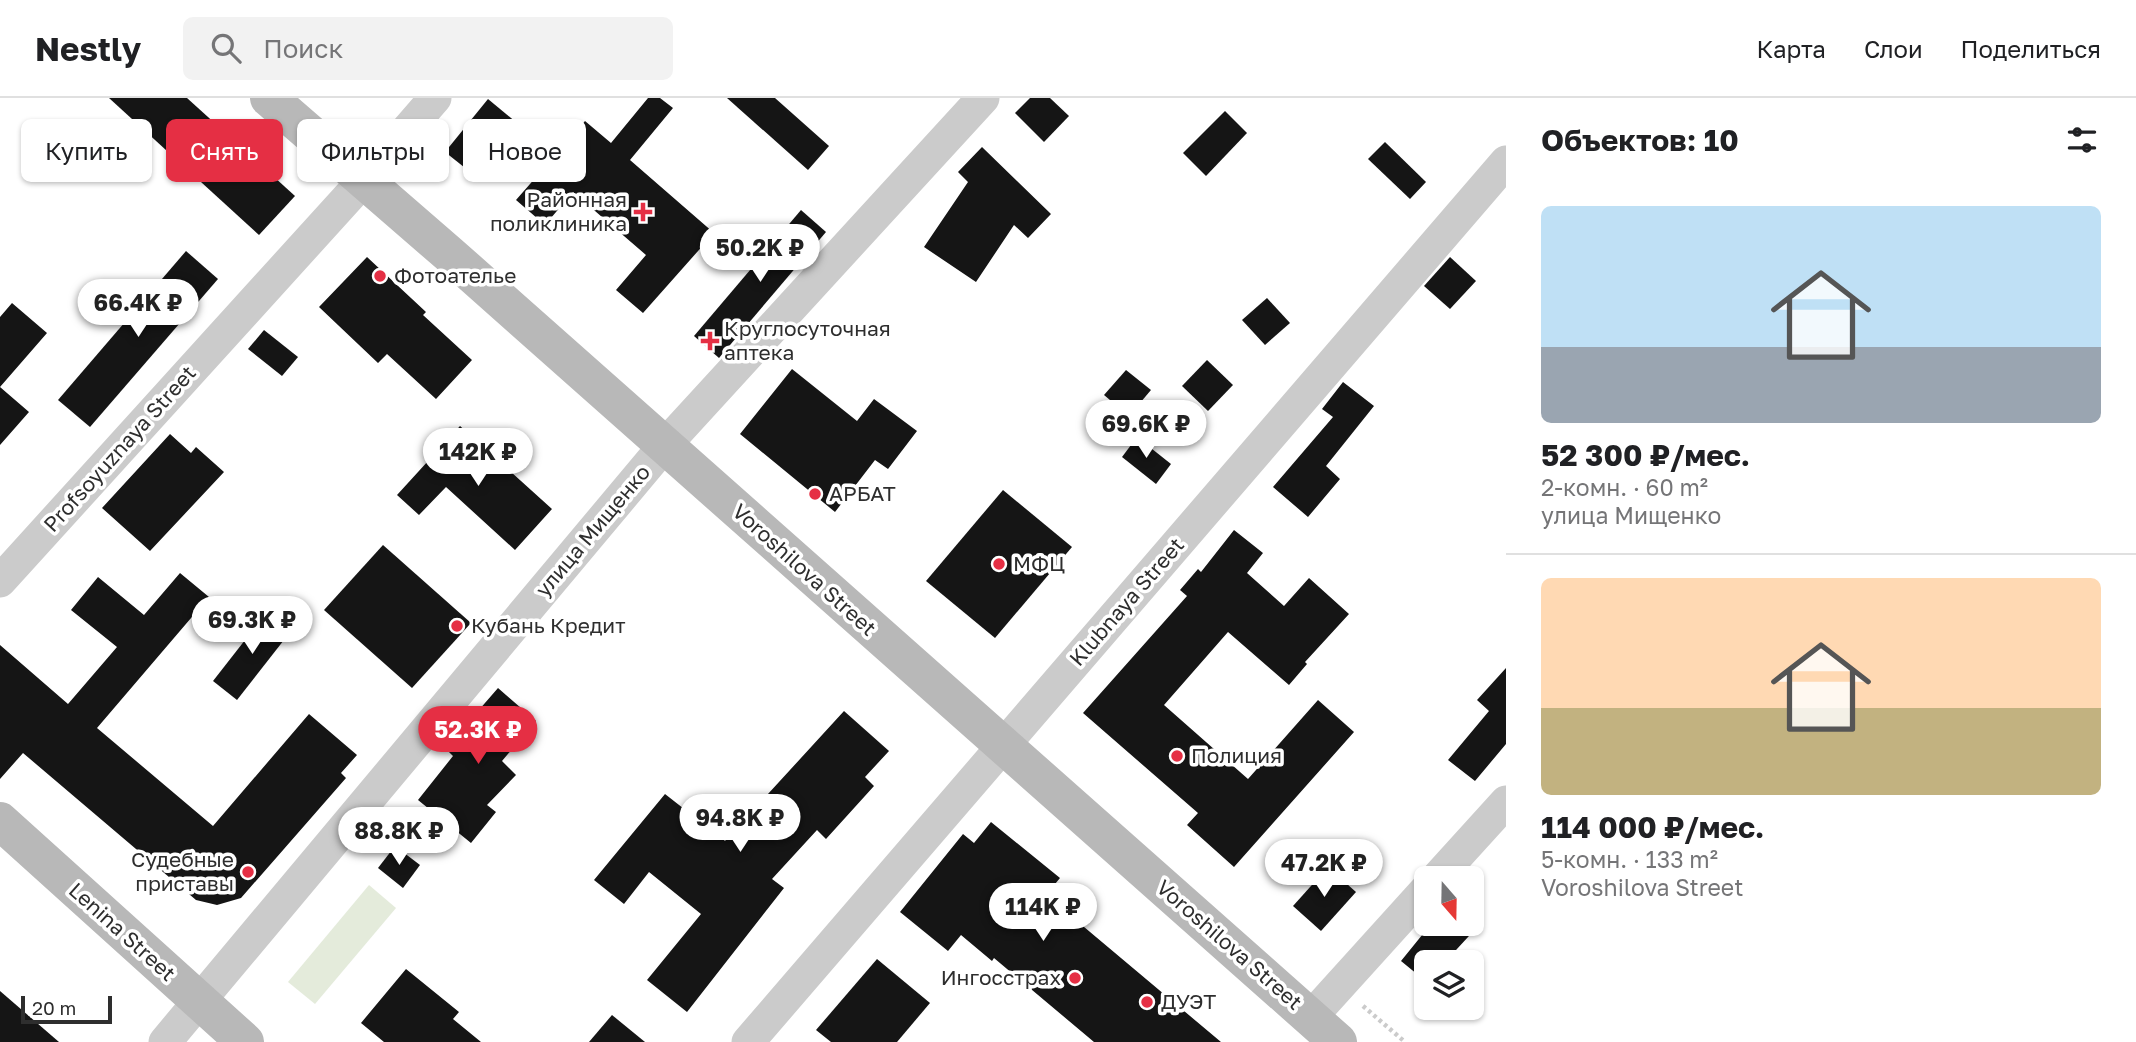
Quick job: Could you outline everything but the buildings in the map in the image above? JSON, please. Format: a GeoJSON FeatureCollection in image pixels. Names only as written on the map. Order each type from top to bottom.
{"type":"FeatureCollection","features":[{"type":"Feature","properties":{"kind":"main road","name":"Voroshilova Street"},"geometry":{"type":"LineString","coordinates":[[269,98],[297,123]]}},
{"type":"Feature","properties":{"kind":"main road","name":"Voroshilova Street"},"geometry":{"type":"LineString","coordinates":[[364,182],[1338,1042]]}},
{"type":"Feature","properties":{"kind":"main road","name":"Lenina Street"},"geometry":{"type":"LineString","coordinates":[[0,821],[245,1042]]}},
{"type":"Feature","properties":{"kind":"street","name":"Profsoyuznaya Street"},"geometry":{"type":"LineString","coordinates":[[417,119],[435,98]]}},
{"type":"Feature","properties":{"kind":"street","name":"улица Мищенко"},"geometry":{"type":"LineString","coordinates":[[164,1042],[664,446],[983,98]]}},
{"type":"Feature","properties":{"kind":"street","name":"Klubnaya Street"},"geometry":{"type":"LineString","coordinates":[[748,1042],[1506,162]]}},
{"type":"Feature","properties":{"kind":"street","name":"Profsoyuznaya Street"},"geometry":{"type":"LineString","coordinates":[[0,581],[362,182]]}},
{"type":"Feature","properties":{"kind":"street"},"geometry":{"type":"LineString","coordinates":[[1448,866],[1506,802]]}},
{"type":"Feature","properties":{"kind":"street"},"geometry":{"type":"LineString","coordinates":[[1311,1017],[1414,903]]}},
{"type":"Feature","properties":{"kind":"path"},"geometry":{"type":"LineString","coordinates":[[1339,986],[1405,1042]]}},
{"type":"Feature","properties":{"kind":"green space"},"geometry":{"type":"Polygon","coordinates":[[[369,885],[396,908],[315,1004],[288,982],[369,885]]]}},
{"type":"Feature","properties":{"kind":"place","name":"Районная поликлиника"},"geometry":{"type":"Point","coordinates":[643,212]}},
{"type":"Feature","properties":{"kind":"place","name":"Фотоателье"},"geometry":{"type":"Point","coordinates":[380,276]}},
{"type":"Feature","properties":{"kind":"place","name":"Круглосуточная аптека"},"geometry":{"type":"Point","coordinates":[710,341]}},
{"type":"Feature","properties":{"kind":"place","name":"АРБАТ"},"geometry":{"type":"Point","coordinates":[815,494]}},
{"type":"Feature","properties":{"kind":"place","name":"МФЦ"},"geometry":{"type":"Point","coordinates":[999,564]}},
{"type":"Feature","properties":{"kind":"place","name":"Кубань Кредит"},"geometry":{"type":"Point","coordinates":[457,626]}},
{"type":"Feature","properties":{"kind":"place","name":"Полиция"},"geometry":{"type":"Point","coordinates":[1177,756]}},
{"type":"Feature","properties":{"kind":"place","name":"Судебные приставы"},"geometry":{"type":"Point","coordinates":[248,872]}},
{"type":"Feature","properties":{"kind":"place","name":"Ингосстрах"},"geometry":{"type":"Point","coordinates":[1075,978]}},
{"type":"Feature","properties":{"kind":"place","name":"ДУЭТ"},"geometry":{"type":"Point","coordinates":[1147,1002]}}]}
